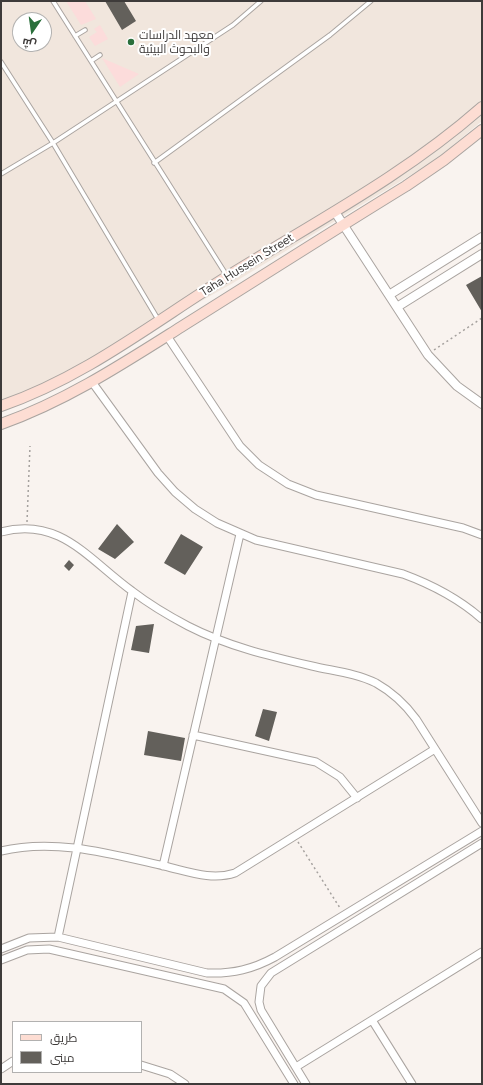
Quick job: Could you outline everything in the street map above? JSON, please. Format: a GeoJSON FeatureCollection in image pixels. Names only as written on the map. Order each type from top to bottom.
{"type":"FeatureCollection","features":[{"type":"Feature","properties":{"kind":"main road","name":"Taha Hussein Street"},"geometry":{"type":"LineString","coordinates":[[1,406],[37,392],[84,368],[227,276],[335,212],[411,163],[482,107]]}},
{"type":"Feature","properties":{"kind":"main road","name":"Taha Hussein Street"},"geometry":{"type":"LineString","coordinates":[[1,424],[48,405],[92,382],[425,173],[482,130]]}},
{"type":"Feature","properties":{"kind":"street"},"geometry":{"type":"LineString","coordinates":[[335,212],[428,355],[457,386],[482,404]]}},
{"type":"Feature","properties":{"kind":"street"},"geometry":{"type":"LineString","coordinates":[[389,295],[482,237]]}},
{"type":"Feature","properties":{"kind":"street"},"geometry":{"type":"LineString","coordinates":[[397,307],[482,254]]}},
{"type":"Feature","properties":{"kind":"street"},"geometry":{"type":"LineString","coordinates":[[167,336],[240,446],[259,465],[288,484],[316,495],[462,528],[482,535]]}},
{"type":"Feature","properties":{"kind":"street"},"geometry":{"type":"LineString","coordinates":[[92,382],[158,473],[175,492],[211,520],[256,540],[403,574],[426,582],[447,593],[482,620]]}},
{"type":"Feature","properties":{"kind":"street"},"geometry":{"type":"LineString","coordinates":[[1,532],[27,528],[40,529],[65,538],[132,592],[162,612],[216,639],[246,650],[362,678],[374,683],[392,694],[408,708],[482,823]]}},
{"type":"Feature","properties":{"kind":"street"},"geometry":{"type":"LineString","coordinates":[[163,866],[240,534]]}},
{"type":"Feature","properties":{"kind":"street"},"geometry":{"type":"LineString","coordinates":[[58,937],[132,592]]}},
{"type":"Feature","properties":{"kind":"street"},"geometry":{"type":"LineString","coordinates":[[193,735],[316,762],[340,777],[357,798]]}},
{"type":"Feature","properties":{"kind":"street"},"geometry":{"type":"LineString","coordinates":[[1,851],[32,846],[77,849],[205,876],[225,876],[235,873],[435,749]]}},
{"type":"Feature","properties":{"kind":"street"},"geometry":{"type":"LineString","coordinates":[[1,949],[29,938],[58,937],[196,970],[225,973],[243,971],[260,965],[482,831]]}},
{"type":"Feature","properties":{"kind":"street"},"geometry":{"type":"LineString","coordinates":[[306,1084],[261,1010],[258,994],[265,978],[482,844]]}},
{"type":"Feature","properties":{"kind":"street"},"geometry":{"type":"LineString","coordinates":[[1,960],[27,950],[49,949],[224,989],[244,1003],[294,1084]]}},
{"type":"Feature","properties":{"kind":"street"},"geometry":{"type":"LineString","coordinates":[[296,1067],[482,952]]}},
{"type":"Feature","properties":{"kind":"street"},"geometry":{"type":"LineString","coordinates":[[372,1020],[412,1084]]}},
{"type":"Feature","properties":{"kind":"street"},"geometry":{"type":"LineString","coordinates":[[1,1069],[12,1062]]}},
{"type":"Feature","properties":{"kind":"street"},"geometry":{"type":"LineString","coordinates":[[142,1065],[170,1074],[185,1084]]}},
{"type":"Feature","properties":{"kind":"lane"},"geometry":{"type":"LineString","coordinates":[[53,1],[154,163],[227,276]]}},
{"type":"Feature","properties":{"kind":"lane"},"geometry":{"type":"LineString","coordinates":[[1,174],[53,143],[233,25],[262,1]]}},
{"type":"Feature","properties":{"kind":"lane"},"geometry":{"type":"LineString","coordinates":[[154,163],[330,35],[372,1]]}},
{"type":"Feature","properties":{"kind":"lane"},"geometry":{"type":"LineString","coordinates":[[75,36],[85,30]]}},
{"type":"Feature","properties":{"kind":"lane"},"geometry":{"type":"LineString","coordinates":[[91,61],[100,55]]}},
{"type":"Feature","properties":{"kind":"lane"},"geometry":{"type":"LineString","coordinates":[[1,62],[53,143],[159,321]]}},
{"type":"Feature","properties":{"kind":"path"},"geometry":{"type":"LineString","coordinates":[[428,355],[482,318]]}},
{"type":"Feature","properties":{"kind":"path"},"geometry":{"type":"LineString","coordinates":[[27,528],[30,446]]}},
{"type":"Feature","properties":{"kind":"path"},"geometry":{"type":"LineString","coordinates":[[294,836],[344,915]]}},
{"type":"Feature","properties":{"kind":"shaded area"},"geometry":{"type":"Polygon","coordinates":[[[1,1],[482,1],[482,121],[434,161],[233,283],[159,325],[1,410],[1,1]]]}},
{"type":"Feature","properties":{"kind":"shaded area"},"geometry":{"type":"Polygon","coordinates":[[[66,1],[85,1],[96,19],[81,25],[66,1]]]}},
{"type":"Feature","properties":{"kind":"shaded area"},"geometry":{"type":"Polygon","coordinates":[[[100,25],[108,39],[95,46],[89,37],[97,32],[94,29],[100,25]]]}},
{"type":"Feature","properties":{"kind":"shaded area"},"geometry":{"type":"Polygon","coordinates":[[[102,58],[139,74],[120,87],[102,58]]]}},
{"type":"Feature","properties":{"kind":"building"},"geometry":{"type":"Polygon","coordinates":[[[105,1],[124,1],[136,21],[122,30],[105,1]]]}},
{"type":"Feature","properties":{"kind":"building"},"geometry":{"type":"Polygon","coordinates":[[[482,276],[482,312],[466,285],[482,276]]]}},
{"type":"Feature","properties":{"kind":"building"},"geometry":{"type":"Polygon","coordinates":[[[117,524],[134,542],[115,559],[98,549],[117,524]]]}},
{"type":"Feature","properties":{"kind":"building"},"geometry":{"type":"Polygon","coordinates":[[[181,534],[203,547],[185,575],[164,563],[181,534]]]}},
{"type":"Feature","properties":{"kind":"building"},"geometry":{"type":"Polygon","coordinates":[[[69,560],[74,565],[69,571],[64,566],[69,560]]]}},
{"type":"Feature","properties":{"kind":"building"},"geometry":{"type":"Polygon","coordinates":[[[154,624],[149,653],[131,650],[136,626],[154,624]]]}},
{"type":"Feature","properties":{"kind":"building"},"geometry":{"type":"Polygon","coordinates":[[[263,709],[277,712],[269,741],[255,736],[263,709]]]}},
{"type":"Feature","properties":{"kind":"building"},"geometry":{"type":"Polygon","coordinates":[[[148,731],[185,738],[181,761],[144,755],[148,731]]]}},
{"type":"Feature","properties":{"kind":"place","name":"معهد الدراسات والبحوث البيئية"},"geometry":{"type":"Point","coordinates":[131,42]}}]}
